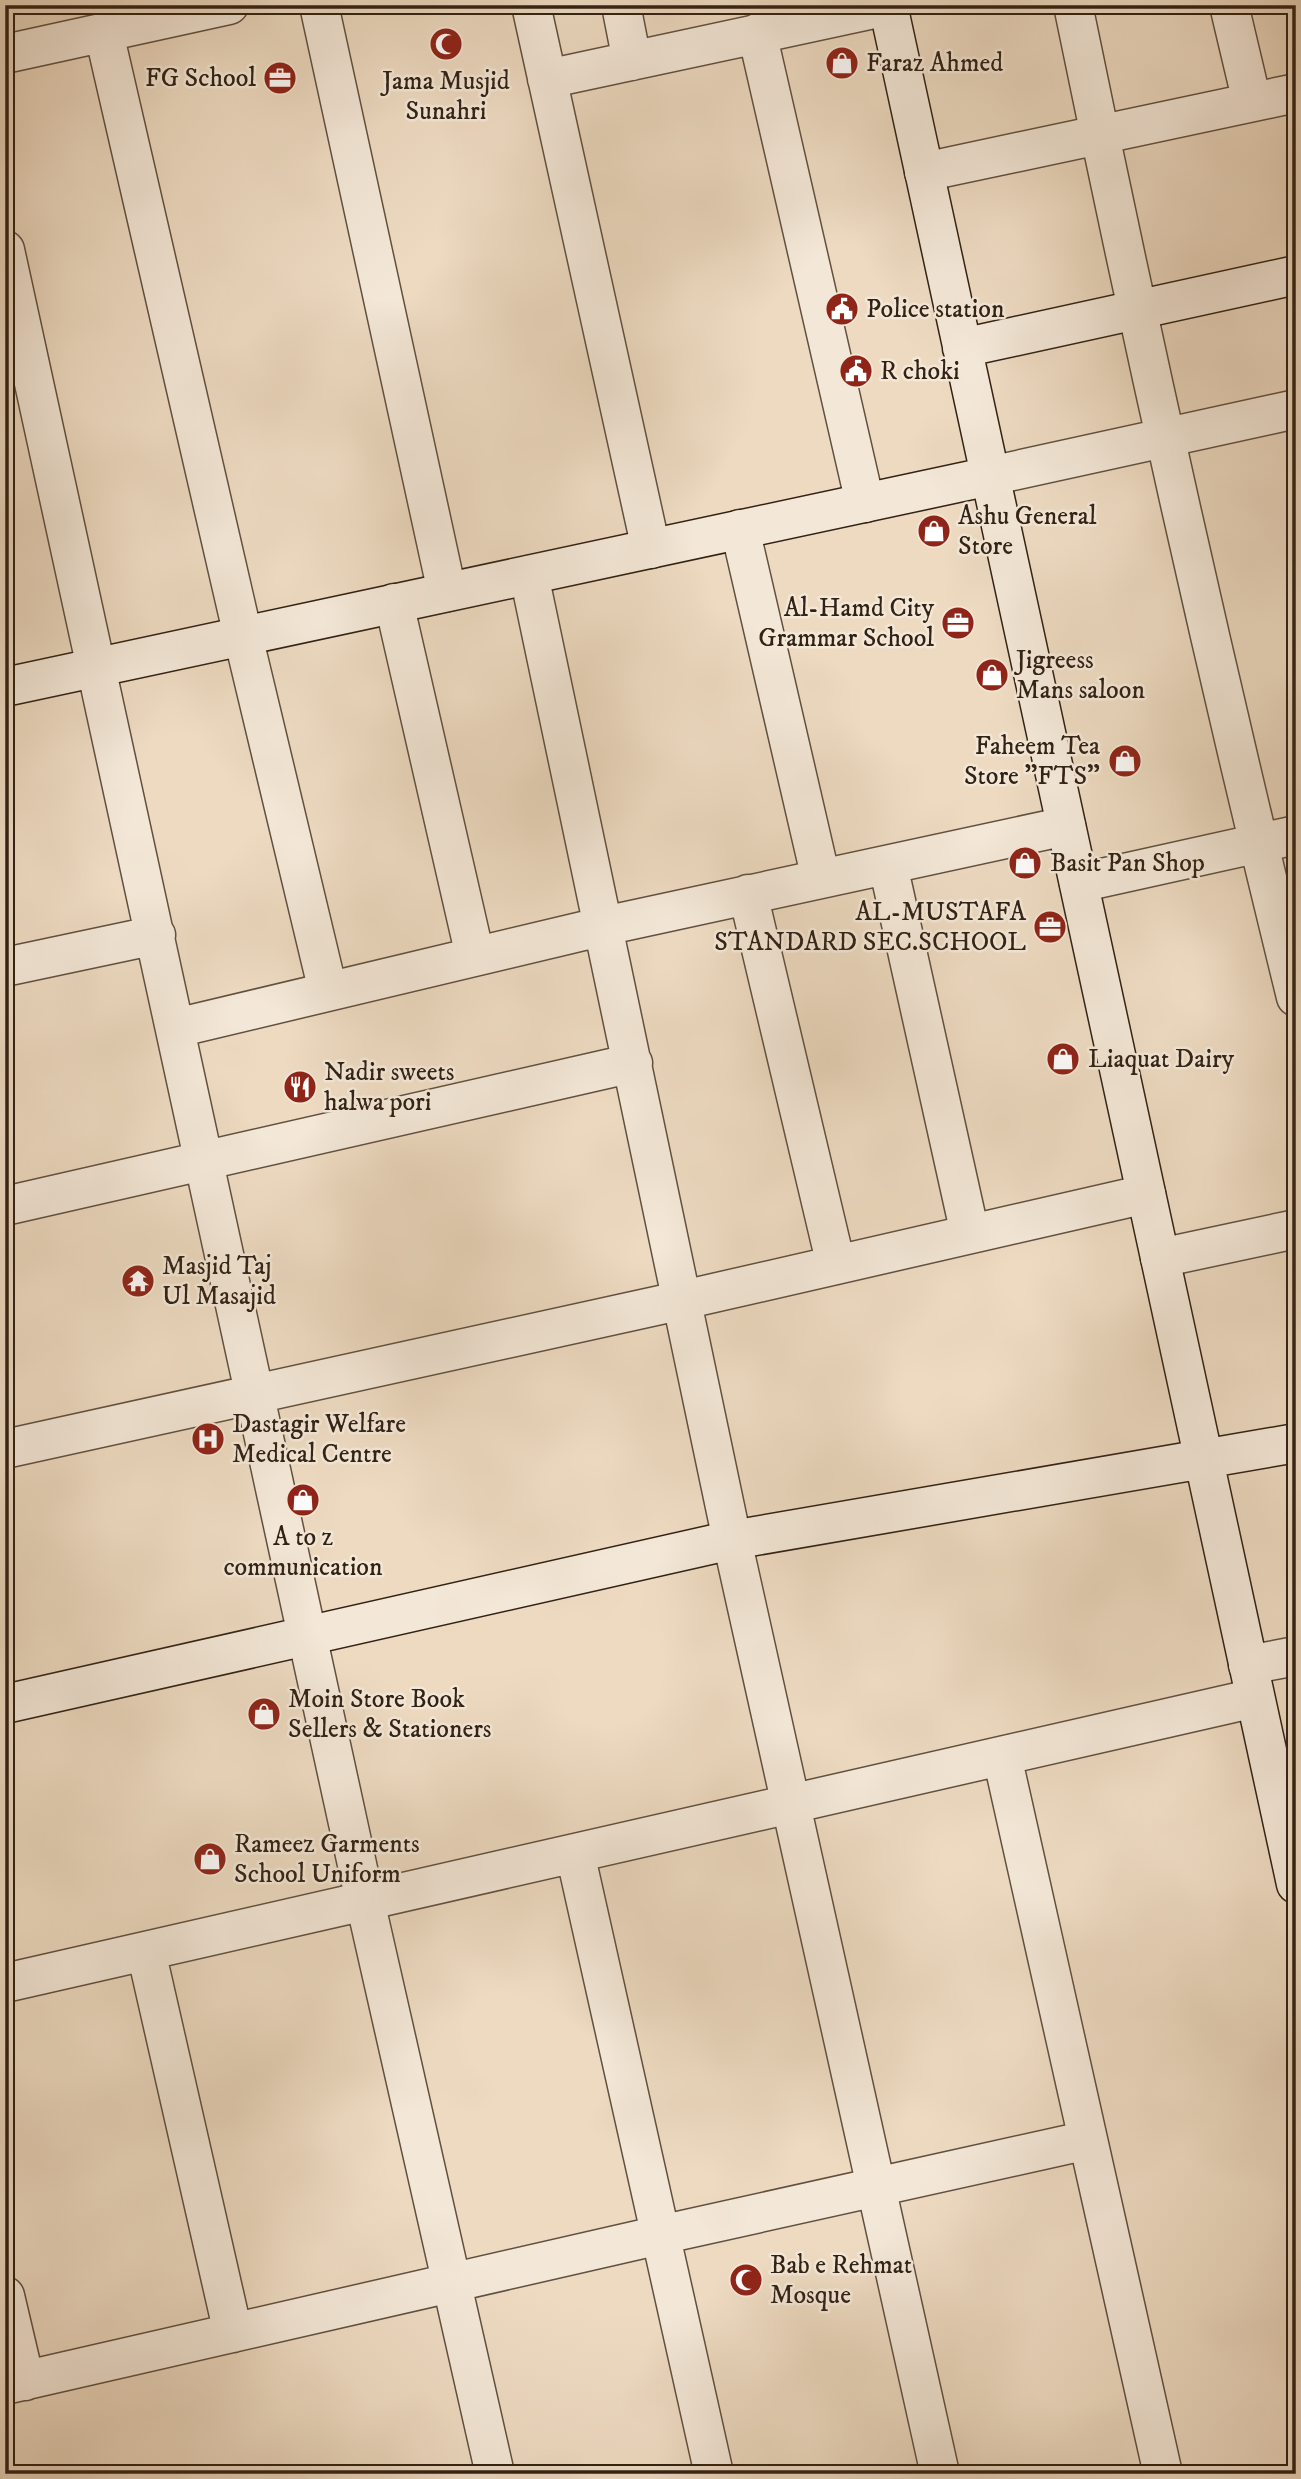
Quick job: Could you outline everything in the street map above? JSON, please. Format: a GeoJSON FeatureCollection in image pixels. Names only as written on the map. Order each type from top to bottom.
{"type":"FeatureCollection","features":[{"type":"Feature","properties":{"kind":"street"},"geometry":{"type":"LineString","coordinates":[[319,5],[447,592]]}},
{"type":"Feature","properties":{"kind":"street"},"geometry":{"type":"LineString","coordinates":[[531,5],[651,549]]}},
{"type":"Feature","properties":{"kind":"street"},"geometry":{"type":"LineString","coordinates":[[621,5],[632,61]]}},
{"type":"Feature","properties":{"kind":"street"},"geometry":{"type":"LineString","coordinates":[[1073,5],[1136,310],[1258,844],[1296,998]]}},
{"type":"Feature","properties":{"kind":"street"},"geometry":{"type":"LineString","coordinates":[[1229,5],[1252,102]]}},
{"type":"Feature","properties":{"kind":"street"},"geometry":{"type":"LineString","coordinates":[[547,79],[888,6],[1296,1884]]}},
{"type":"Feature","properties":{"kind":"street"},"geometry":{"type":"LineString","coordinates":[[5,54],[210,7]]}},
{"type":"Feature","properties":{"kind":"street"},"geometry":{"type":"LineString","coordinates":[[104,33],[328,991]]}},
{"type":"Feature","properties":{"kind":"street"},"geometry":{"type":"LineString","coordinates":[[757,33],[865,503]]}},
{"type":"Feature","properties":{"kind":"street"},"geometry":{"type":"LineString","coordinates":[[924,172],[1296,93]]}},
{"type":"Feature","properties":{"kind":"street"},"geometry":{"type":"LineString","coordinates":[[5,250],[365,1901],[495,2474]]}},
{"type":"Feature","properties":{"kind":"street"},"geometry":{"type":"LineString","coordinates":[[962,348],[1296,275]]}},
{"type":"Feature","properties":{"kind":"street"},"geometry":{"type":"LineString","coordinates":[[5,687],[1296,410]]}},
{"type":"Feature","properties":{"kind":"street"},"geometry":{"type":"LineString","coordinates":[[740,529],[821,879]]}},
{"type":"Feature","properties":{"kind":"street"},"geometry":{"type":"LineString","coordinates":[[529,575],[790,1804],[940,2474]]}},
{"type":"Feature","properties":{"kind":"street"},"geometry":{"type":"LineString","coordinates":[[394,603],[475,956]]}},
{"type":"Feature","properties":{"kind":"street"},"geometry":{"type":"LineString","coordinates":[[176,1028],[604,926],[1066,826]]}},
{"type":"Feature","properties":{"kind":"street"},"geometry":{"type":"LineString","coordinates":[[1079,883],[1296,835]]}},
{"type":"Feature","properties":{"kind":"street"},"geometry":{"type":"LineString","coordinates":[[888,864],[970,1234]]}},
{"type":"Feature","properties":{"kind":"street"},"geometry":{"type":"LineString","coordinates":[[748,894],[836,1265]]}},
{"type":"Feature","properties":{"kind":"street"},"geometry":{"type":"LineString","coordinates":[[5,967],[156,935]]}},
{"type":"Feature","properties":{"kind":"street"},"geometry":{"type":"LineString","coordinates":[[5,1206],[633,1063]]}},
{"type":"Feature","properties":{"kind":"street"},"geometry":{"type":"LineString","coordinates":[[5,1449],[683,1300],[1146,1194]]}},
{"type":"Feature","properties":{"kind":"street"},"geometry":{"type":"LineString","coordinates":[[1160,1258],[1296,1229]]}},
{"type":"Feature","properties":{"kind":"street"},"geometry":{"type":"LineString","coordinates":[[5,1704],[733,1540],[1296,1443]]}},
{"type":"Feature","properties":{"kind":"street"},"geometry":{"type":"LineString","coordinates":[[5,1983],[1002,1756],[1252,1681],[1296,1656]]}},
{"type":"Feature","properties":{"kind":"street"},"geometry":{"type":"LineString","coordinates":[[1002,1756],[1163,2474]]}},
{"type":"Feature","properties":{"kind":"street"},"geometry":{"type":"LineString","coordinates":[[575,1853],[714,2474]]}},
{"type":"Feature","properties":{"kind":"street"},"geometry":{"type":"LineString","coordinates":[[146,1951],[233,2333]]}},
{"type":"Feature","properties":{"kind":"street"},"geometry":{"type":"LineString","coordinates":[[5,2296],[15,2383],[1088,2140]]}},
{"type":"Feature","properties":{"kind":"place","name":"Jama Musjid Sunahri"},"geometry":{"type":"Point","coordinates":[446,44]}},
{"type":"Feature","properties":{"kind":"place","name":"Faraz Ahmed"},"geometry":{"type":"Point","coordinates":[842,63]}},
{"type":"Feature","properties":{"kind":"place","name":"FG School"},"geometry":{"type":"Point","coordinates":[280,78]}},
{"type":"Feature","properties":{"kind":"place","name":"Police station"},"geometry":{"type":"Point","coordinates":[842,309]}},
{"type":"Feature","properties":{"kind":"place","name":"R choki"},"geometry":{"type":"Point","coordinates":[856,371]}},
{"type":"Feature","properties":{"kind":"place","name":"Ashu General Store"},"geometry":{"type":"Point","coordinates":[934,531]}},
{"type":"Feature","properties":{"kind":"place","name":"Al-Hamd City Grammar School"},"geometry":{"type":"Point","coordinates":[958,623]}},
{"type":"Feature","properties":{"kind":"place","name":"Jigreess Mans saloon"},"geometry":{"type":"Point","coordinates":[992,675]}},
{"type":"Feature","properties":{"kind":"place","name":"Faheem Tea Store \"FTS\""},"geometry":{"type":"Point","coordinates":[1125,761]}},
{"type":"Feature","properties":{"kind":"place","name":"Basit Pan Shop"},"geometry":{"type":"Point","coordinates":[1025,863]}},
{"type":"Feature","properties":{"kind":"place","name":"AL-MUSTAFA STANDARD SEC.SCHOOL"},"geometry":{"type":"Point","coordinates":[1050,927]}},
{"type":"Feature","properties":{"kind":"place","name":"Liaquat Dairy"},"geometry":{"type":"Point","coordinates":[1063,1059]}},
{"type":"Feature","properties":{"kind":"place","name":"Nadir sweets halwa pori"},"geometry":{"type":"Point","coordinates":[300,1087]}},
{"type":"Feature","properties":{"kind":"place","name":"Masjid Taj Ul Masajid"},"geometry":{"type":"Point","coordinates":[138,1281]}},
{"type":"Feature","properties":{"kind":"place","name":"Dastagir Welfare Medical Centre"},"geometry":{"type":"Point","coordinates":[208,1439]}},
{"type":"Feature","properties":{"kind":"place","name":"A to z communication"},"geometry":{"type":"Point","coordinates":[303,1500]}},
{"type":"Feature","properties":{"kind":"place","name":"Moin Store Book Sellers & Stationers"},"geometry":{"type":"Point","coordinates":[264,1714]}},
{"type":"Feature","properties":{"kind":"place","name":"Rameez Garments School Uniform"},"geometry":{"type":"Point","coordinates":[210,1859]}},
{"type":"Feature","properties":{"kind":"place","name":"Bab e Rehmat Mosque"},"geometry":{"type":"Point","coordinates":[746,2280]}}]}
